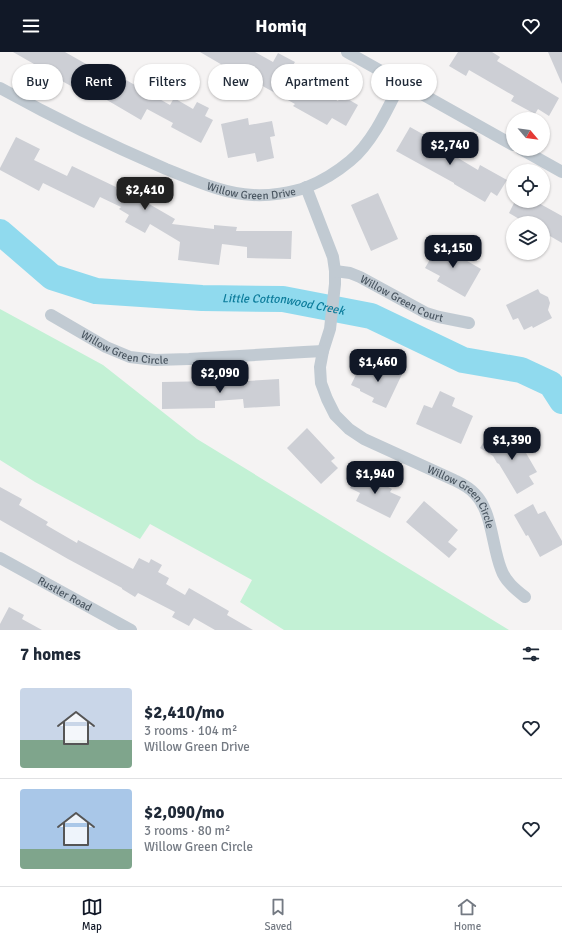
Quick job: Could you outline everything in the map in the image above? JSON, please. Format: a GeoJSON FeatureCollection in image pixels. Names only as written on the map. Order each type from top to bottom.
{"type":"FeatureCollection","features":[{"type":"Feature","properties":{"kind":"street"},"geometry":{"type":"LineString","coordinates":[[347,52],[371,65]]}},
{"type":"Feature","properties":{"kind":"street","name":"Willow Green Drive"},"geometry":{"type":"LineString","coordinates":[[0,88],[23,101],[148,161],[201,183],[230,192],[252,196],[271,195],[306,187],[332,174],[351,160],[367,143],[391,100]]}},
{"type":"Feature","properties":{"kind":"street"},"geometry":{"type":"LineString","coordinates":[[434,100],[506,140]]}},
{"type":"Feature","properties":{"kind":"street"},"geometry":{"type":"LineString","coordinates":[[533,156],[562,172]]}},
{"type":"Feature","properties":{"kind":"street","name":"Willow Green Circle"},"geometry":{"type":"LineString","coordinates":[[306,187],[333,258],[336,271],[330,329],[320,367],[321,383],[335,415],[349,429],[364,438],[454,480],[475,494],[483,505],[501,570],[511,586],[525,597]]}},
{"type":"Feature","properties":{"kind":"street","name":"Willow Green Court"},"geometry":{"type":"LineString","coordinates":[[336,271],[350,273],[360,277],[426,313],[469,324]]}},
{"type":"Feature","properties":{"kind":"street","name":"Willow Green Circle"},"geometry":{"type":"LineString","coordinates":[[51,315],[106,347],[130,357],[155,360],[189,359],[323,351]]}},
{"type":"Feature","properties":{"kind":"street","name":"Rustler Road"},"geometry":{"type":"LineString","coordinates":[[0,558],[131,630]]}},
{"type":"Feature","properties":{"kind":"green space"},"geometry":{"type":"Polygon","coordinates":[[[0,309],[103,365],[197,439],[509,630],[284,630],[240,602],[252,580],[150,524],[140,539],[35,482],[0,460],[0,309]]]}},
{"type":"Feature","properties":{"kind":"building"},"geometry":{"type":"Polygon","coordinates":[[[13,52],[65,52],[86,64],[71,64],[71,86],[63,82],[63,64],[34,64],[13,52]]]}},
{"type":"Feature","properties":{"kind":"building"},"geometry":{"type":"Polygon","coordinates":[[[200,52],[255,52],[273,62],[278,53],[295,62],[294,64],[271,64],[271,91],[263,86],[263,64],[221,64],[200,52]]]}},
{"type":"Feature","properties":{"kind":"building"},"geometry":{"type":"Polygon","coordinates":[[[458,52],[492,52],[500,57],[497,61],[559,98],[550,114],[550,112],[543,112],[538,109],[536,112],[531,112],[511,101],[514,96],[469,70],[466,76],[449,66],[458,52]]]}},
{"type":"Feature","properties":{"kind":"building"},"geometry":{"type":"Polygon","coordinates":[[[548,52],[562,52],[562,84],[548,52]]]}},
{"type":"Feature","properties":{"kind":"building"},"geometry":{"type":"Polygon","coordinates":[[[126,80],[134,85],[134,100],[161,100],[170,105],[173,100],[177,100],[193,109],[197,102],[209,108],[205,116],[213,120],[201,143],[171,127],[173,123],[147,109],[141,120],[107,100],[126,100],[126,80]]]}},
{"type":"Feature","properties":{"kind":"building"},"geometry":{"type":"Polygon","coordinates":[[[288,100],[350,100],[358,105],[346,126],[332,118],[327,125],[293,106],[295,104],[288,100]]]}},
{"type":"Feature","properties":{"kind":"building"},"geometry":{"type":"Polygon","coordinates":[[[248,118],[249,125],[272,121],[275,136],[270,137],[274,158],[257,162],[255,153],[228,158],[221,124],[248,118]]]}},
{"type":"Feature","properties":{"kind":"building"},"geometry":{"type":"Polygon","coordinates":[[[410,127],[455,152],[453,155],[478,170],[480,165],[506,179],[506,182],[497,196],[491,192],[485,202],[396,151],[410,127]]]}},
{"type":"Feature","properties":{"kind":"building"},"geometry":{"type":"Polygon","coordinates":[[[16,137],[40,149],[34,160],[67,176],[72,166],[116,187],[116,189],[136,200],[137,197],[175,219],[172,224],[214,229],[214,225],[237,227],[236,231],[292,231],[291,259],[247,258],[247,247],[222,244],[219,265],[178,260],[180,242],[150,224],[145,233],[125,222],[129,215],[119,209],[121,207],[100,197],[94,208],[43,183],[39,191],[0,170],[16,137]]]}},
{"type":"Feature","properties":{"kind":"building"},"geometry":{"type":"Polygon","coordinates":[[[378,193],[398,239],[371,251],[351,205],[378,193]]]}},
{"type":"Feature","properties":{"kind":"building"},"geometry":{"type":"Polygon","coordinates":[[[512,208],[548,208],[562,216],[562,243],[550,236],[550,216],[514,216],[509,213],[512,208]]]}},
{"type":"Feature","properties":{"kind":"building"},"geometry":{"type":"Polygon","coordinates":[[[442,239],[458,248],[455,254],[481,269],[465,297],[437,281],[440,276],[425,268],[442,239]]]}},
{"type":"Feature","properties":{"kind":"building"},"geometry":{"type":"Polygon","coordinates":[[[538,289],[540,293],[548,297],[550,303],[548,310],[552,318],[533,328],[532,326],[524,330],[518,318],[513,320],[506,305],[538,289]]]}},
{"type":"Feature","properties":{"kind":"building"},"geometry":{"type":"Polygon","coordinates":[[[362,362],[387,373],[391,364],[404,370],[386,408],[372,402],[374,398],[351,385],[362,362]]]}},
{"type":"Feature","properties":{"kind":"building"},"geometry":{"type":"Polygon","coordinates":[[[279,379],[280,406],[244,408],[243,399],[215,401],[215,408],[162,409],[162,382],[215,381],[215,383],[279,379]]]}},
{"type":"Feature","properties":{"kind":"building"},"geometry":{"type":"Polygon","coordinates":[[[440,391],[455,398],[452,406],[473,416],[461,444],[416,424],[424,405],[432,408],[440,391]]]}},
{"type":"Feature","properties":{"kind":"building"},"geometry":{"type":"Polygon","coordinates":[[[307,428],[335,458],[331,461],[338,468],[321,484],[287,448],[307,428]]]}},
{"type":"Feature","properties":{"kind":"building"},"geometry":{"type":"Polygon","coordinates":[[[489,433],[509,445],[523,436],[529,447],[526,453],[537,472],[529,476],[534,484],[517,494],[493,456],[480,448],[489,433]]]}},
{"type":"Feature","properties":{"kind":"building"},"geometry":{"type":"Polygon","coordinates":[[[358,471],[392,489],[390,492],[401,497],[390,518],[356,501],[360,493],[350,488],[358,471]]]}},
{"type":"Feature","properties":{"kind":"building"},"geometry":{"type":"Polygon","coordinates":[[[0,487],[22,499],[19,505],[48,522],[46,525],[77,543],[78,540],[133,569],[139,558],[149,563],[151,559],[162,565],[158,572],[169,578],[166,584],[185,595],[189,588],[229,611],[227,615],[253,630],[215,630],[194,618],[189,626],[172,617],[175,612],[138,593],[135,597],[122,588],[0,520],[0,487]]]}},
{"type":"Feature","properties":{"kind":"building"},"geometry":{"type":"Polygon","coordinates":[[[424,501],[458,530],[448,542],[457,549],[449,558],[406,522],[424,501]]]}},
{"type":"Feature","properties":{"kind":"building"},"geometry":{"type":"Polygon","coordinates":[[[533,504],[538,514],[545,511],[562,541],[562,545],[540,557],[528,535],[526,536],[514,515],[533,504]]]}},
{"type":"Feature","properties":{"kind":"building"},"geometry":{"type":"Polygon","coordinates":[[[9,607],[24,615],[22,619],[42,630],[0,630],[0,624],[9,607]]]}},
{"type":"Feature","properties":{"kind":"waterway","name":"Little Cottonwood Creek"},"geometry":{"type":"LineString","coordinates":[[0,232],[52,277],[96,291],[202,298],[283,299],[371,316],[463,360],[521,370],[551,384],[562,401]]}}]}
